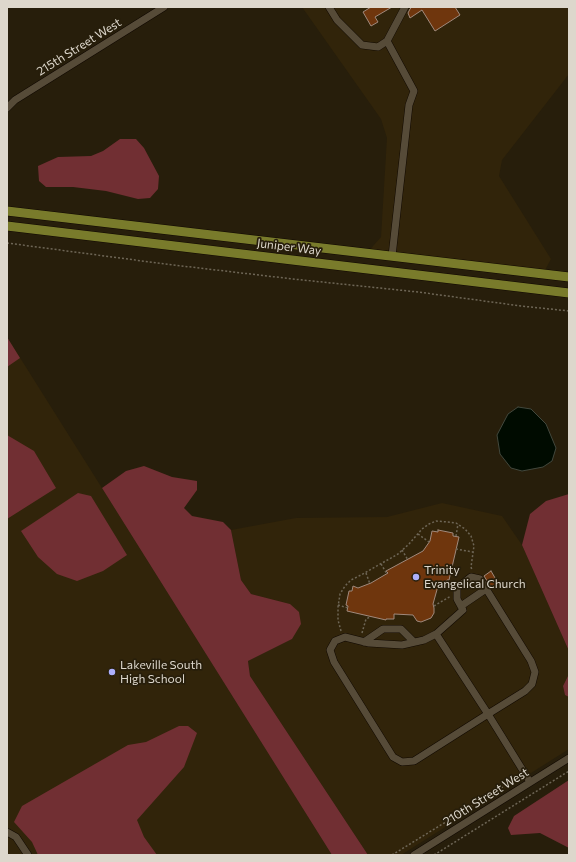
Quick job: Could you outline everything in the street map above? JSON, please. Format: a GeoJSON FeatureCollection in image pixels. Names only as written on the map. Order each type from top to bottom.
{"type":"FeatureCollection","features":[{"type":"Feature","properties":{"kind":"main road","name":"Juniper Way"},"geometry":{"type":"LineString","coordinates":[[7,211],[569,277]]}},
{"type":"Feature","properties":{"kind":"main road","name":"Juniper Way"},"geometry":{"type":"LineString","coordinates":[[7,226],[569,293]]}},
{"type":"Feature","properties":{"kind":"street","name":"215th Street West"},"geometry":{"type":"LineString","coordinates":[[7,108],[15,100],[164,7]]}},
{"type":"Feature","properties":{"kind":"street"},"geometry":{"type":"LineString","coordinates":[[329,7],[337,20],[362,45],[378,47],[387,41],[405,7]]}},
{"type":"Feature","properties":{"kind":"street"},"geometry":{"type":"LineString","coordinates":[[387,41],[414,91],[409,105],[392,256]]}},
{"type":"Feature","properties":{"kind":"street"},"geometry":{"type":"LineString","coordinates":[[471,577],[474,578],[480,579],[531,662],[535,672],[532,684],[525,691],[414,761],[402,762],[393,757],[334,662],[330,650],[335,641],[345,637],[364,642],[402,644],[424,640],[436,634],[463,610],[457,599],[457,588],[471,577]]}},
{"type":"Feature","properties":{"kind":"street"},"geometry":{"type":"LineString","coordinates":[[461,606],[486,589]]}},
{"type":"Feature","properties":{"kind":"street"},"geometry":{"type":"LineString","coordinates":[[364,642],[383,629],[401,629],[414,642]]}},
{"type":"Feature","properties":{"kind":"street"},"geometry":{"type":"LineString","coordinates":[[436,634],[530,782]]}},
{"type":"Feature","properties":{"kind":"street","name":"210th Street West"},"geometry":{"type":"LineString","coordinates":[[414,855],[569,758]]}},
{"type":"Feature","properties":{"kind":"street"},"geometry":{"type":"LineString","coordinates":[[7,832],[16,837],[28,855]]}},
{"type":"Feature","properties":{"kind":"path"},"geometry":{"type":"LineString","coordinates":[[7,243],[165,264],[418,292],[569,311]]}},
{"type":"Feature","properties":{"kind":"path"},"geometry":{"type":"LineString","coordinates":[[345,637],[341,631],[338,620],[338,605],[340,594],[345,586],[351,580],[381,564],[402,550],[429,524],[436,521],[458,524],[471,536],[474,546],[471,567],[474,578]]}},
{"type":"Feature","properties":{"kind":"path"},"geometry":{"type":"LineString","coordinates":[[456,536],[458,524]]}},
{"type":"Feature","properties":{"kind":"path"},"geometry":{"type":"LineString","coordinates":[[418,534],[429,542]]}},
{"type":"Feature","properties":{"kind":"path"},"geometry":{"type":"LineString","coordinates":[[456,549],[473,552]]}},
{"type":"Feature","properties":{"kind":"path"},"geometry":{"type":"LineString","coordinates":[[402,550],[408,560]]}},
{"type":"Feature","properties":{"kind":"path"},"geometry":{"type":"LineString","coordinates":[[381,564],[387,574]]}},
{"type":"Feature","properties":{"kind":"path"},"geometry":{"type":"LineString","coordinates":[[467,572],[472,570]]}},
{"type":"Feature","properties":{"kind":"path"},"geometry":{"type":"LineString","coordinates":[[366,572],[370,584]]}},
{"type":"Feature","properties":{"kind":"path"},"geometry":{"type":"LineString","coordinates":[[446,584],[452,586]]}},
{"type":"Feature","properties":{"kind":"path"},"geometry":{"type":"LineString","coordinates":[[434,606],[452,596],[453,597]]}},
{"type":"Feature","properties":{"kind":"path"},"geometry":{"type":"LineString","coordinates":[[338,605],[348,608]]}},
{"type":"Feature","properties":{"kind":"path"},"geometry":{"type":"LineString","coordinates":[[358,634],[363,633],[366,619],[370,616]]}},
{"type":"Feature","properties":{"kind":"path"},"geometry":{"type":"LineString","coordinates":[[434,855],[569,771]]}},
{"type":"Feature","properties":{"kind":"path"},"geometry":{"type":"LineString","coordinates":[[392,855],[524,774]]}},
{"type":"Feature","properties":{"kind":"shaded area"},"geometry":{"type":"Polygon","coordinates":[[[302,7],[569,7],[569,74],[502,160],[499,176],[551,259],[544,272],[366,254],[381,237],[387,138],[381,119],[302,7]]]}},
{"type":"Feature","properties":{"kind":"shaded area"},"geometry":{"type":"Polygon","coordinates":[[[120,139],[136,139],[144,148],[159,176],[158,189],[150,198],[138,199],[106,191],[73,187],[46,187],[39,181],[38,166],[58,157],[91,156],[103,151],[120,139]]]}},
{"type":"Feature","properties":{"kind":"shaded area","name":"Lakeville South High School"},"geometry":{"type":"Polygon","coordinates":[[[7,337],[102,488],[332,855],[7,855],[7,337]]]}},
{"type":"Feature","properties":{"kind":"shaded area"},"geometry":{"type":"Polygon","coordinates":[[[7,337],[20,358],[7,367],[7,337]]]}},
{"type":"Feature","properties":{"kind":"shaded area"},"geometry":{"type":"Polygon","coordinates":[[[518,407],[531,409],[546,424],[556,448],[552,461],[543,467],[522,471],[511,468],[500,454],[497,435],[508,414],[518,407]]]}},
{"type":"Feature","properties":{"kind":"shaded area"},"geometry":{"type":"Polygon","coordinates":[[[7,435],[34,451],[56,488],[7,519],[7,435]]]}},
{"type":"Feature","properties":{"kind":"shaded area"},"geometry":{"type":"Polygon","coordinates":[[[144,466],[172,477],[197,481],[197,490],[184,508],[192,516],[223,522],[231,530],[241,580],[251,594],[290,604],[299,612],[301,624],[292,639],[248,661],[250,676],[368,855],[332,855],[102,488],[126,471],[144,466]]]}},
{"type":"Feature","properties":{"kind":"shaded area"},"geometry":{"type":"Polygon","coordinates":[[[78,493],[91,496],[127,555],[103,571],[77,581],[57,574],[38,557],[21,531],[78,493]]]}},
{"type":"Feature","properties":{"kind":"shaded area"},"geometry":{"type":"Polygon","coordinates":[[[569,494],[569,651],[522,545],[530,514],[546,501],[569,494]]]}},
{"type":"Feature","properties":{"kind":"shaded area"},"geometry":{"type":"Polygon","coordinates":[[[442,503],[502,516],[522,545],[569,651],[569,674],[563,686],[565,695],[569,697],[569,749],[401,855],[368,855],[250,676],[248,661],[292,639],[290,604],[251,594],[241,580],[231,530],[296,518],[387,517],[442,503]]]}},
{"type":"Feature","properties":{"kind":"shaded area"},"geometry":{"type":"Polygon","coordinates":[[[569,674],[569,697],[565,695],[563,686],[569,674]]]}},
{"type":"Feature","properties":{"kind":"shaded area"},"geometry":{"type":"Polygon","coordinates":[[[179,726],[188,726],[197,733],[184,767],[137,820],[144,837],[157,855],[38,855],[32,842],[14,822],[22,806],[128,745],[146,742],[179,726]]]}},
{"type":"Feature","properties":{"kind":"shaded area"},"geometry":{"type":"Polygon","coordinates":[[[569,780],[569,848],[540,833],[511,835],[508,828],[514,816],[569,780]]]}},
{"type":"Feature","properties":{"kind":"building"},"geometry":{"type":"Polygon","coordinates":[[[371,7],[392,7],[375,17],[378,22],[371,26],[363,12],[371,7]]]}},
{"type":"Feature","properties":{"kind":"building"},"geometry":{"type":"Polygon","coordinates":[[[412,7],[455,7],[460,15],[435,31],[422,10],[410,18],[408,13],[412,7]]]}},
{"type":"Feature","properties":{"kind":"building","name":"Trinity Evangelical Church"},"geometry":{"type":"Polygon","coordinates":[[[438,530],[453,533],[453,536],[459,537],[449,580],[447,580],[444,588],[438,586],[433,604],[434,613],[431,618],[421,622],[417,621],[413,615],[394,614],[394,619],[386,620],[347,611],[348,606],[346,605],[349,591],[352,591],[353,586],[358,588],[371,583],[388,573],[386,571],[423,551],[430,541],[432,531],[438,532],[438,530]]]}},
{"type":"Feature","properties":{"kind":"building"},"geometry":{"type":"Polygon","coordinates":[[[491,571],[498,583],[491,587],[484,576],[491,571]]]}},
{"type":"Feature","properties":{"kind":"place","name":"Trinity Evangelical Church"},"geometry":{"type":"Point","coordinates":[416,577]}},
{"type":"Feature","properties":{"kind":"place","name":"Lakeville South High School"},"geometry":{"type":"Point","coordinates":[112,672]}}]}
